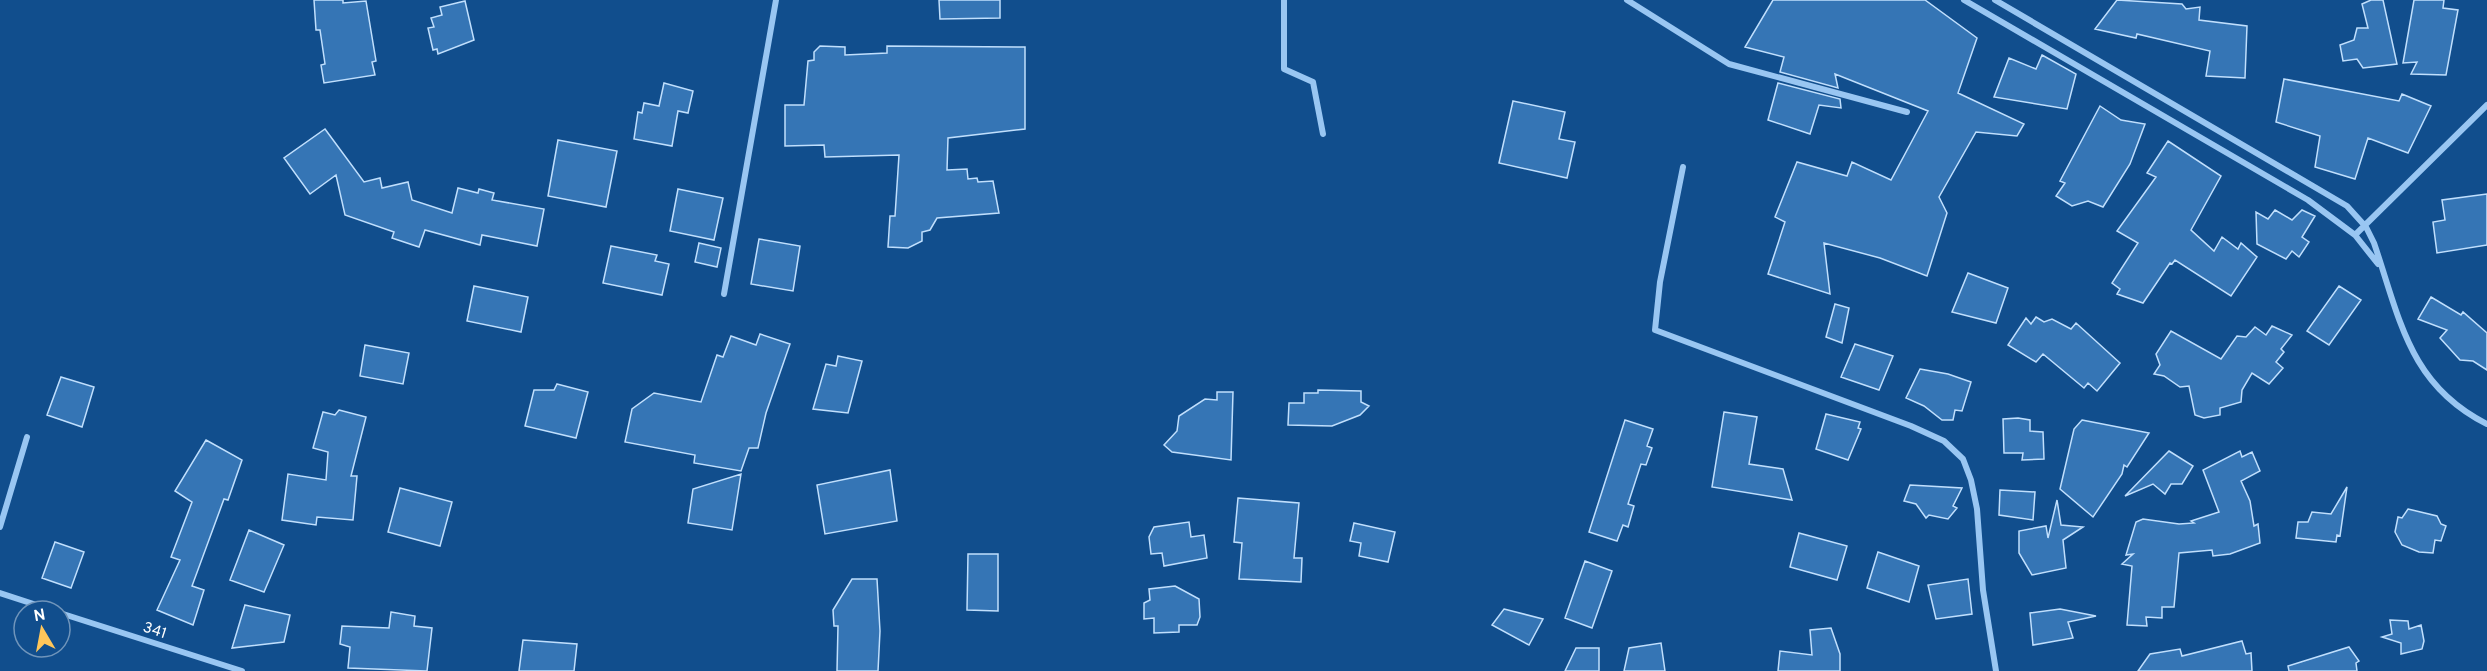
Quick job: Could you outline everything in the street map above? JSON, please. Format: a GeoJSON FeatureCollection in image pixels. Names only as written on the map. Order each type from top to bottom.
{"type":"FeatureCollection","features":[{"type":"Feature","properties":{"kind":"street"},"geometry":{"type":"LineString","coordinates":[[724,294],[776,0]]}},
{"type":"Feature","properties":{"kind":"street"},"geometry":{"type":"LineString","coordinates":[[1284,0],[1284,69],[1313,82],[1323,134]]}},
{"type":"Feature","properties":{"kind":"street"},"geometry":{"type":"LineString","coordinates":[[1627,0],[1729,64],[1907,112]]}},
{"type":"Feature","properties":{"kind":"street"},"geometry":{"type":"LineString","coordinates":[[1964,0],[2308,200],[2365,244],[2387,280]]}},
{"type":"Feature","properties":{"kind":"street"},"geometry":{"type":"LineString","coordinates":[[1995,0],[2347,206],[2366,227],[2408,342],[2421,368],[2436,387],[2461,411],[2487,424]]}},
{"type":"Feature","properties":{"kind":"street"},"geometry":{"type":"LineString","coordinates":[[2355,235],[2366,227],[2487,105]]}},
{"type":"Feature","properties":{"kind":"street"},"geometry":{"type":"LineString","coordinates":[[1683,167],[1660,282],[1655,330],[1911,426],[1944,441],[1963,459],[1977,509],[1983,590],[1996,671]]}},
{"type":"Feature","properties":{"kind":"street"},"geometry":{"type":"LineString","coordinates":[[0,527],[27,437]]}},
{"type":"Feature","properties":{"kind":"street"},"geometry":{"type":"LineString","coordinates":[[0,593],[18,599]]}},
{"type":"Feature","properties":{"kind":"street","name":"341"},"geometry":{"type":"LineString","coordinates":[[72,617],[242,671]]}},
{"type":"Feature","properties":{"kind":"building"},"geometry":{"type":"Polygon","coordinates":[[[314,0],[343,0],[343,3],[366,1],[376,61],[372,62],[375,75],[324,83],[321,65],[325,64],[320,30],[316,30],[314,0]]]}},
{"type":"Feature","properties":{"kind":"building"},"geometry":{"type":"Polygon","coordinates":[[[939,0],[1000,0],[1000,18],[940,19],[939,0]]]}},
{"type":"Feature","properties":{"kind":"building"},"geometry":{"type":"Polygon","coordinates":[[[1773,0],[1925,0],[1977,38],[1958,93],[2024,124],[2017,136],[1976,132],[1939,197],[1947,213],[1927,276],[1880,258],[1824,243],[1830,294],[1768,274],[1785,222],[1775,217],[1797,162],[1847,176],[1852,162],[1891,180],[1928,111],[1835,74],[1838,88],[1780,72],[1784,57],[1745,47],[1773,0]]]}},
{"type":"Feature","properties":{"kind":"building"},"geometry":{"type":"Polygon","coordinates":[[[2117,0],[2182,4],[2186,9],[2200,7],[2199,20],[2247,26],[2245,78],[2206,76],[2210,51],[2137,34],[2136,38],[2095,29],[2117,0]]]}},
{"type":"Feature","properties":{"kind":"building"},"geometry":{"type":"Polygon","coordinates":[[[2371,0],[2383,0],[2397,64],[2363,68],[2357,59],[2343,61],[2340,45],[2354,40],[2357,28],[2368,28],[2362,4],[2371,0]]]}},
{"type":"Feature","properties":{"kind":"building"},"geometry":{"type":"Polygon","coordinates":[[[2414,0],[2444,0],[2443,8],[2458,10],[2446,75],[2411,74],[2417,62],[2403,63],[2414,0]]]}},
{"type":"Feature","properties":{"kind":"building"},"geometry":{"type":"Polygon","coordinates":[[[465,1],[474,40],[438,54],[437,49],[433,50],[428,28],[434,27],[431,18],[442,15],[440,7],[465,1]]]}},
{"type":"Feature","properties":{"kind":"building"},"geometry":{"type":"Polygon","coordinates":[[[820,46],[845,47],[845,55],[887,53],[887,46],[1025,47],[1025,129],[948,138],[947,170],[967,169],[968,179],[977,178],[978,182],[993,181],[999,213],[937,218],[930,230],[922,232],[922,241],[908,248],[888,247],[890,216],[895,216],[899,155],[825,157],[824,145],[785,146],[785,105],[804,105],[808,61],[814,60],[814,52],[820,46]]]}},
{"type":"Feature","properties":{"kind":"building"},"geometry":{"type":"Polygon","coordinates":[[[2042,55],[2076,74],[2067,109],[1994,97],[2009,58],[2036,69],[2042,55]]]}},
{"type":"Feature","properties":{"kind":"building"},"geometry":{"type":"Polygon","coordinates":[[[2284,79],[2399,101],[2402,94],[2431,106],[2408,153],[2368,138],[2355,179],[2315,167],[2320,136],[2276,122],[2284,79]]]}},
{"type":"Feature","properties":{"kind":"building"},"geometry":{"type":"Polygon","coordinates":[[[664,83],[693,91],[688,113],[678,111],[672,146],[634,139],[638,112],[642,113],[644,103],[659,106],[664,83]]]}},
{"type":"Feature","properties":{"kind":"building"},"geometry":{"type":"Polygon","coordinates":[[[1778,83],[1840,99],[1841,108],[1819,105],[1810,134],[1768,120],[1778,83]]]}},
{"type":"Feature","properties":{"kind":"building"},"geometry":{"type":"Polygon","coordinates":[[[1513,101],[1565,112],[1559,139],[1575,142],[1567,178],[1499,163],[1513,101]]]}},
{"type":"Feature","properties":{"kind":"building"},"geometry":{"type":"Polygon","coordinates":[[[2100,106],[2121,120],[2145,124],[2130,164],[2103,207],[2088,201],[2072,206],[2056,196],[2065,183],[2060,181],[2100,106]]]}},
{"type":"Feature","properties":{"kind":"building"},"geometry":{"type":"Polygon","coordinates":[[[325,129],[364,182],[380,178],[382,188],[408,182],[412,200],[452,213],[458,188],[478,193],[479,189],[494,193],[492,200],[544,209],[537,246],[482,235],[480,245],[425,230],[419,247],[392,238],[394,232],[345,215],[336,175],[310,194],[284,158],[325,129]]]}},
{"type":"Feature","properties":{"kind":"building"},"geometry":{"type":"Polygon","coordinates":[[[558,140],[617,151],[606,207],[548,196],[558,140]]]}},
{"type":"Feature","properties":{"kind":"building"},"geometry":{"type":"Polygon","coordinates":[[[2168,141],[2221,176],[2191,230],[2214,251],[2222,237],[2238,249],[2241,243],[2257,257],[2231,296],[2175,260],[2172,264],[2170,263],[2143,303],[2117,294],[2120,289],[2112,283],[2138,243],[2117,231],[2156,177],[2147,173],[2168,141]]]}},
{"type":"Feature","properties":{"kind":"building"},"geometry":{"type":"Polygon","coordinates":[[[678,189],[723,198],[714,240],[670,231],[678,189]]]}},
{"type":"Feature","properties":{"kind":"building"},"geometry":{"type":"Polygon","coordinates":[[[2487,194],[2487,245],[2437,253],[2433,222],[2445,220],[2442,200],[2487,194]]]}},
{"type":"Feature","properties":{"kind":"building"},"geometry":{"type":"Polygon","coordinates":[[[2275,210],[2292,220],[2302,210],[2315,216],[2302,237],[2309,242],[2299,257],[2292,251],[2286,259],[2257,244],[2256,212],[2268,219],[2275,210]]]}},
{"type":"Feature","properties":{"kind":"building"},"geometry":{"type":"Polygon","coordinates":[[[759,239],[800,246],[793,291],[751,284],[759,239]]]}},
{"type":"Feature","properties":{"kind":"building"},"geometry":{"type":"Polygon","coordinates":[[[699,243],[721,248],[717,267],[695,262],[699,243]]]}},
{"type":"Feature","properties":{"kind":"building"},"geometry":{"type":"Polygon","coordinates":[[[611,246],[657,255],[655,261],[669,264],[662,295],[603,283],[611,246]]]}},
{"type":"Feature","properties":{"kind":"building"},"geometry":{"type":"Polygon","coordinates":[[[1968,273],[2008,288],[1996,323],[1952,312],[1968,273]]]}},
{"type":"Feature","properties":{"kind":"building"},"geometry":{"type":"Polygon","coordinates":[[[474,286],[528,297],[521,332],[467,321],[474,286]]]}},
{"type":"Feature","properties":{"kind":"building"},"geometry":{"type":"Polygon","coordinates":[[[2339,286],[2361,300],[2329,345],[2307,331],[2339,286]]]}},
{"type":"Feature","properties":{"kind":"building"},"geometry":{"type":"Polygon","coordinates":[[[2431,297],[2461,315],[2463,312],[2487,333],[2487,370],[2473,361],[2460,360],[2440,338],[2447,330],[2418,319],[2431,297]]]}},
{"type":"Feature","properties":{"kind":"building"},"geometry":{"type":"Polygon","coordinates":[[[1835,304],[1849,308],[1842,343],[1826,337],[1835,304]]]}},
{"type":"Feature","properties":{"kind":"building"},"geometry":{"type":"Polygon","coordinates":[[[2036,317],[2044,322],[2052,319],[2071,329],[2076,323],[2120,363],[2097,391],[2088,383],[2084,388],[2043,354],[2036,362],[2008,345],[2026,318],[2031,324],[2036,317]]]}},
{"type":"Feature","properties":{"kind":"building"},"geometry":{"type":"Polygon","coordinates":[[[2272,326],[2292,335],[2281,349],[2284,352],[2276,362],[2283,368],[2269,384],[2252,373],[2242,390],[2241,402],[2220,408],[2220,415],[2204,418],[2195,415],[2189,386],[2180,387],[2164,376],[2154,374],[2160,365],[2156,354],[2171,331],[2221,359],[2237,336],[2246,337],[2255,327],[2266,335],[2272,326]]]}},
{"type":"Feature","properties":{"kind":"building"},"geometry":{"type":"Polygon","coordinates":[[[760,334],[790,344],[766,413],[758,448],[749,448],[741,471],[694,463],[695,455],[625,442],[632,409],[654,393],[701,402],[717,355],[723,357],[731,336],[756,345],[760,334]]]}},
{"type":"Feature","properties":{"kind":"building"},"geometry":{"type":"Polygon","coordinates":[[[1855,344],[1893,356],[1879,390],[1841,377],[1855,344]]]}},
{"type":"Feature","properties":{"kind":"building"},"geometry":{"type":"Polygon","coordinates":[[[365,345],[409,353],[403,384],[360,376],[365,345]]]}},
{"type":"Feature","properties":{"kind":"building"},"geometry":{"type":"Polygon","coordinates":[[[838,356],[862,361],[848,413],[813,409],[826,364],[836,366],[838,356]]]}},
{"type":"Feature","properties":{"kind":"building"},"geometry":{"type":"Polygon","coordinates":[[[1920,369],[1948,374],[1971,382],[1962,411],[1955,410],[1953,420],[1942,420],[1924,406],[1906,398],[1920,369]]]}},
{"type":"Feature","properties":{"kind":"building"},"geometry":{"type":"Polygon","coordinates":[[[61,377],[94,387],[82,427],[47,415],[61,377]]]}},
{"type":"Feature","properties":{"kind":"building"},"geometry":{"type":"Polygon","coordinates":[[[557,384],[588,392],[576,438],[525,426],[534,390],[554,390],[557,384]]]}},
{"type":"Feature","properties":{"kind":"building"},"geometry":{"type":"Polygon","coordinates":[[[1318,390],[1361,391],[1361,402],[1369,406],[1360,415],[1332,426],[1288,425],[1289,403],[1304,403],[1304,393],[1318,393],[1318,390]]]}},
{"type":"Feature","properties":{"kind":"building"},"geometry":{"type":"Polygon","coordinates":[[[1217,392],[1233,392],[1231,460],[1172,452],[1164,445],[1177,431],[1179,416],[1205,399],[1217,400],[1217,392]]]}},
{"type":"Feature","properties":{"kind":"building"},"geometry":{"type":"Polygon","coordinates":[[[339,410],[366,417],[351,476],[357,476],[353,520],[317,517],[316,525],[282,520],[288,474],[326,480],[328,452],[313,448],[323,412],[335,415],[339,410]]]}},
{"type":"Feature","properties":{"kind":"building"},"geometry":{"type":"Polygon","coordinates":[[[1724,412],[1757,417],[1749,464],[1783,469],[1792,500],[1712,487],[1724,412]]]}},
{"type":"Feature","properties":{"kind":"building"},"geometry":{"type":"Polygon","coordinates":[[[1826,414],[1860,422],[1858,428],[1861,429],[1848,460],[1816,449],[1826,414]]]}},
{"type":"Feature","properties":{"kind":"building"},"geometry":{"type":"Polygon","coordinates":[[[2003,419],[2030,420],[2030,431],[2043,432],[2044,459],[2022,460],[2023,453],[2004,453],[2003,419]]]}},
{"type":"Feature","properties":{"kind":"building"},"geometry":{"type":"Polygon","coordinates":[[[1625,420],[1653,429],[1647,446],[1652,448],[1646,465],[1641,464],[1628,504],[1634,506],[1628,527],[1623,525],[1617,541],[1589,532],[1625,420]]]}},
{"type":"Feature","properties":{"kind":"building"},"geometry":{"type":"Polygon","coordinates":[[[2082,420],[2149,433],[2127,467],[2124,465],[2122,474],[2093,517],[2060,489],[2074,429],[2082,420]]]}},
{"type":"Feature","properties":{"kind":"building"},"geometry":{"type":"Polygon","coordinates":[[[206,440],[242,460],[228,500],[224,499],[192,586],[204,590],[193,625],[157,610],[180,560],[171,557],[192,502],[175,491],[206,440]]]}},
{"type":"Feature","properties":{"kind":"building"},"geometry":{"type":"Polygon","coordinates":[[[2169,451],[2193,466],[2182,484],[2171,484],[2165,494],[2153,484],[2125,496],[2169,451]]]}},
{"type":"Feature","properties":{"kind":"building"},"geometry":{"type":"Polygon","coordinates":[[[2240,451],[2242,457],[2252,452],[2260,471],[2241,481],[2250,501],[2254,526],[2258,524],[2260,543],[2230,554],[2213,556],[2212,550],[2179,553],[2174,607],[2162,607],[2162,618],[2146,617],[2147,626],[2127,625],[2132,566],[2122,564],[2133,554],[2126,555],[2136,522],[2143,519],[2179,524],[2194,523],[2191,521],[2219,512],[2203,470],[2240,451]]]}},
{"type":"Feature","properties":{"kind":"building"},"geometry":{"type":"Polygon","coordinates":[[[890,470],[897,521],[825,534],[817,485],[890,470]]]}},
{"type":"Feature","properties":{"kind":"building"},"geometry":{"type":"Polygon","coordinates":[[[741,474],[732,530],[688,523],[693,489],[741,474]]]}},
{"type":"Feature","properties":{"kind":"building"},"geometry":{"type":"Polygon","coordinates":[[[1910,485],[1962,488],[1953,506],[1957,508],[1948,519],[1929,515],[1926,518],[1916,504],[1904,501],[1910,485]]]}},
{"type":"Feature","properties":{"kind":"building"},"geometry":{"type":"Polygon","coordinates":[[[2347,487],[2340,536],[2337,535],[2336,542],[2296,538],[2298,522],[2308,522],[2312,512],[2331,514],[2347,487]]]}},
{"type":"Feature","properties":{"kind":"building"},"geometry":{"type":"Polygon","coordinates":[[[400,488],[452,502],[440,546],[388,532],[400,488]]]}},
{"type":"Feature","properties":{"kind":"building"},"geometry":{"type":"Polygon","coordinates":[[[2000,490],[2035,492],[2033,520],[1999,515],[2000,490]]]}},
{"type":"Feature","properties":{"kind":"building"},"geometry":{"type":"Polygon","coordinates":[[[1238,498],[1299,503],[1294,558],[1302,558],[1301,582],[1239,579],[1242,543],[1234,542],[1238,498]]]}},
{"type":"Feature","properties":{"kind":"building"},"geometry":{"type":"Polygon","coordinates":[[[2057,500],[2061,525],[2083,527],[2063,540],[2066,568],[2032,575],[2019,553],[2019,531],[2046,526],[2048,538],[2057,500]]]}},
{"type":"Feature","properties":{"kind":"building"},"geometry":{"type":"Polygon","coordinates":[[[2408,509],[2437,516],[2441,524],[2446,526],[2441,541],[2435,540],[2433,553],[2419,552],[2402,545],[2395,532],[2398,517],[2402,518],[2408,509]]]}},
{"type":"Feature","properties":{"kind":"building"},"geometry":{"type":"Polygon","coordinates":[[[1189,522],[1191,537],[1204,535],[1207,558],[1164,566],[1162,553],[1151,554],[1149,537],[1154,527],[1189,522]]]}},
{"type":"Feature","properties":{"kind":"building"},"geometry":{"type":"Polygon","coordinates":[[[1354,523],[1395,532],[1388,562],[1359,556],[1361,543],[1350,541],[1354,523]]]}},
{"type":"Feature","properties":{"kind":"building"},"geometry":{"type":"Polygon","coordinates":[[[249,530],[284,545],[264,592],[230,580],[249,530]]]}},
{"type":"Feature","properties":{"kind":"building"},"geometry":{"type":"Polygon","coordinates":[[[1799,533],[1847,546],[1837,580],[1790,567],[1799,533]]]}},
{"type":"Feature","properties":{"kind":"building"},"geometry":{"type":"Polygon","coordinates":[[[55,542],[84,552],[71,588],[42,578],[55,542]]]}},
{"type":"Feature","properties":{"kind":"building"},"geometry":{"type":"Polygon","coordinates":[[[1878,552],[1919,566],[1909,602],[1867,588],[1878,552]]]}},
{"type":"Feature","properties":{"kind":"building"},"geometry":{"type":"Polygon","coordinates":[[[968,554],[998,554],[998,611],[967,610],[968,554]]]}},
{"type":"Feature","properties":{"kind":"building"},"geometry":{"type":"Polygon","coordinates":[[[1585,561],[1612,571],[1592,628],[1565,618],[1585,561]]]}},
{"type":"Feature","properties":{"kind":"building"},"geometry":{"type":"Polygon","coordinates":[[[852,579],[877,579],[880,631],[878,671],[837,671],[838,626],[834,626],[833,610],[852,579]]]}},
{"type":"Feature","properties":{"kind":"building"},"geometry":{"type":"Polygon","coordinates":[[[1968,579],[1972,614],[1936,619],[1928,585],[1968,579]]]}},
{"type":"Feature","properties":{"kind":"building"},"geometry":{"type":"Polygon","coordinates":[[[1175,586],[1199,599],[1200,617],[1197,625],[1179,625],[1179,632],[1154,633],[1154,618],[1144,619],[1144,603],[1150,600],[1149,589],[1175,586]]]}},
{"type":"Feature","properties":{"kind":"building"},"geometry":{"type":"Polygon","coordinates":[[[245,605],[290,615],[284,642],[232,648],[245,605]]]}},
{"type":"Feature","properties":{"kind":"building"},"geometry":{"type":"Polygon","coordinates":[[[1504,609],[1543,619],[1529,645],[1492,625],[1504,609]]]}},
{"type":"Feature","properties":{"kind":"building"},"geometry":{"type":"Polygon","coordinates":[[[2060,609],[2096,616],[2068,622],[2073,638],[2033,645],[2030,613],[2060,609]]]}},
{"type":"Feature","properties":{"kind":"building"},"geometry":{"type":"Polygon","coordinates":[[[391,612],[415,616],[414,626],[432,628],[427,671],[348,668],[350,647],[340,644],[342,626],[389,628],[391,612]]]}},
{"type":"Feature","properties":{"kind":"building"},"geometry":{"type":"Polygon","coordinates":[[[2390,620],[2408,621],[2409,629],[2421,625],[2424,641],[2422,649],[2401,654],[2401,643],[2382,637],[2392,634],[2390,620]]]}},
{"type":"Feature","properties":{"kind":"building"},"geometry":{"type":"Polygon","coordinates":[[[1831,628],[1840,654],[1840,671],[1778,671],[1780,651],[1812,655],[1810,630],[1831,628]]]}},
{"type":"Feature","properties":{"kind":"building"},"geometry":{"type":"Polygon","coordinates":[[[523,640],[577,644],[574,671],[519,671],[523,640]]]}},
{"type":"Feature","properties":{"kind":"building"},"geometry":{"type":"Polygon","coordinates":[[[2242,641],[2246,654],[2251,653],[2252,671],[2138,671],[2150,654],[2180,649],[2182,656],[2242,641]]]}},
{"type":"Feature","properties":{"kind":"building"},"geometry":{"type":"Polygon","coordinates":[[[1661,643],[1665,671],[1624,671],[1629,648],[1661,643]]]}},
{"type":"Feature","properties":{"kind":"building"},"geometry":{"type":"Polygon","coordinates":[[[2349,647],[2359,661],[2356,663],[2357,671],[2289,671],[2288,666],[2349,647]]]}},
{"type":"Feature","properties":{"kind":"building"},"geometry":{"type":"Polygon","coordinates":[[[1576,648],[1599,648],[1599,671],[1565,671],[1576,648]]]}}]}
